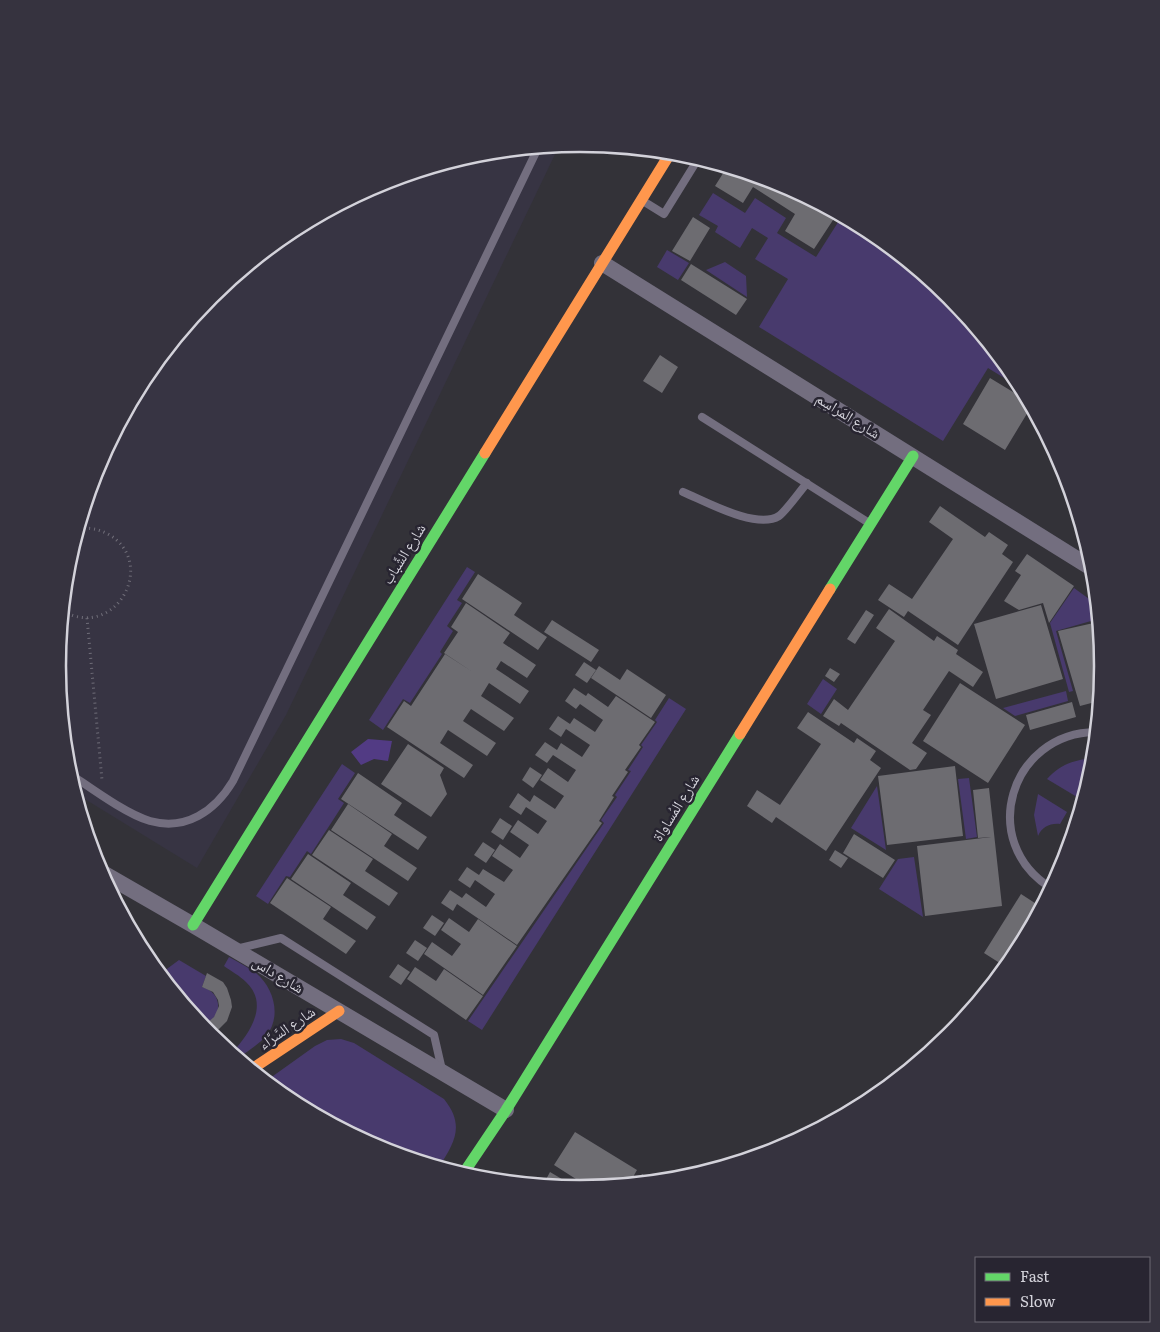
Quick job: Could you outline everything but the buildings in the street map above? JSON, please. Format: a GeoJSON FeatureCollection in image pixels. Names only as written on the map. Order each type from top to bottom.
{"type":"FeatureCollection","features":[{"type":"Feature","properties":{"kind":"street","name":"شارع الشَّباب"},"geometry":{"type":"LineString","coordinates":[[193,925],[666,160]]}},
{"type":"Feature","properties":{"kind":"street","name":"شارع المَراسِم"},"geometry":{"type":"LineString","coordinates":[[602,263],[1083,563]]}},
{"type":"Feature","properties":{"kind":"street","name":"شارع المُساواة"},"geometry":{"type":"LineString","coordinates":[[468,1167],[506,1110],[913,456]]}},
{"type":"Feature","properties":{"kind":"street","name":"شارع داس"},"geometry":{"type":"LineString","coordinates":[[112,878],[506,1110]]}},
{"type":"Feature","properties":{"kind":"street","name":"شارع السَّرَّاء"},"geometry":{"type":"LineString","coordinates":[[257,1066],[339,1011]]}},
{"type":"Feature","properties":{"kind":"lane"},"geometry":{"type":"LineString","coordinates":[[79,780],[134,815],[150,821],[166,823],[183,822],[199,816],[213,807],[224,795],[233,781],[535,154]]}},
{"type":"Feature","properties":{"kind":"lane"},"geometry":{"type":"LineString","coordinates":[[641,200],[664,214],[694,165]]}},
{"type":"Feature","properties":{"kind":"lane"},"geometry":{"type":"LineString","coordinates":[[702,417],[871,524]]}},
{"type":"Feature","properties":{"kind":"lane"},"geometry":{"type":"LineString","coordinates":[[683,492],[744,518],[761,521],[779,516],[807,483]]}},
{"type":"Feature","properties":{"kind":"lane"},"geometry":{"type":"LineString","coordinates":[[1045,884],[1031,873],[1016,850],[1010,824],[1012,798],[1021,773],[1038,753],[1061,739],[1089,733]]}},
{"type":"Feature","properties":{"kind":"lane"},"geometry":{"type":"LineString","coordinates":[[234,949],[281,938],[434,1035],[443,1072]]}},
{"type":"Feature","properties":{"kind":"path"},"geometry":{"type":"LineString","coordinates":[[69,615],[87,618],[102,615],[115,607],[125,595],[130,580],[130,564],[124,549],[114,538],[100,530],[86,528]]}},
{"type":"Feature","properties":{"kind":"path"},"geometry":{"type":"LineString","coordinates":[[87,618],[104,796]]}},
{"type":"Feature","properties":{"kind":"shaded area"},"geometry":{"type":"Polygon","coordinates":[[[556,153],[286,715],[197,868],[84,798],[76,766],[67,700],[67,632],[71,599],[84,533],[105,469],[119,439],[153,381],[172,353],[194,327],[241,280],[267,258],[295,239],[353,205],[383,191],[415,180],[480,162],[556,153]]]}},
{"type":"Feature","properties":{"kind":"shaded area"},"geometry":{"type":"Polygon","coordinates":[[[713,193],[745,213],[755,198],[786,218],[777,233],[816,257],[838,222],[893,258],[919,280],[966,327],[988,353],[1005,379],[988,368],[943,441],[759,327],[788,279],[755,259],[768,238],[752,228],[740,248],[715,232],[718,226],[699,215],[713,193]]]}},
{"type":"Feature","properties":{"kind":"shaded area"},"geometry":{"type":"Polygon","coordinates":[[[667,250],[689,263],[678,280],[657,267],[667,250]]]}},
{"type":"Feature","properties":{"kind":"shaded area"},"geometry":{"type":"Polygon","coordinates":[[[725,262],[746,276],[747,297],[706,270],[725,262]]]}},
{"type":"Feature","properties":{"kind":"shaded area"},"geometry":{"type":"Polygon","coordinates":[[[467,567],[475,572],[457,600],[462,603],[447,626],[453,631],[440,652],[442,654],[410,703],[403,699],[383,730],[369,720],[467,567]]]}},
{"type":"Feature","properties":{"kind":"shaded area"},"geometry":{"type":"Polygon","coordinates":[[[1074,588],[1089,599],[1092,621],[1056,631],[1073,691],[1069,692],[1050,623],[1074,588]]]}},
{"type":"Feature","properties":{"kind":"shaded area"},"geometry":{"type":"Polygon","coordinates":[[[823,679],[837,689],[821,714],[807,704],[823,679]]]}},
{"type":"Feature","properties":{"kind":"shaded area"},"geometry":{"type":"Polygon","coordinates":[[[1066,691],[1068,701],[1015,716],[1003,708],[1066,691]]]}},
{"type":"Feature","properties":{"kind":"shaded area"},"geometry":{"type":"Polygon","coordinates":[[[669,698],[686,709],[482,1030],[468,1021],[604,823],[601,820],[617,797],[615,795],[631,771],[628,770],[643,747],[641,745],[657,722],[655,720],[669,698]]]}},
{"type":"Feature","properties":{"kind":"shaded area"},"geometry":{"type":"Polygon","coordinates":[[[368,739],[392,741],[388,761],[374,759],[361,765],[351,752],[368,739]]]}},
{"type":"Feature","properties":{"kind":"shaded area"},"geometry":{"type":"Polygon","coordinates":[[[1085,759],[1077,797],[1047,779],[1055,771],[1075,761],[1085,759]]]}},
{"type":"Feature","properties":{"kind":"shaded area"},"geometry":{"type":"Polygon","coordinates":[[[342,764],[355,773],[338,799],[344,803],[311,854],[307,851],[290,877],[286,876],[268,904],[256,896],[342,764]]]}},
{"type":"Feature","properties":{"kind":"shaded area"},"geometry":{"type":"Polygon","coordinates":[[[969,778],[977,837],[966,839],[958,779],[969,778]]]}},
{"type":"Feature","properties":{"kind":"shaded area"},"geometry":{"type":"Polygon","coordinates":[[[877,786],[886,850],[851,828],[877,786]]]}},
{"type":"Feature","properties":{"kind":"shaded area"},"geometry":{"type":"Polygon","coordinates":[[[1038,794],[1067,812],[1060,824],[1047,826],[1038,836],[1034,815],[1038,794]]]}},
{"type":"Feature","properties":{"kind":"shaded area"},"geometry":{"type":"Polygon","coordinates":[[[914,857],[923,917],[879,889],[898,859],[914,857]]]}},
{"type":"Feature","properties":{"kind":"shaded area"},"geometry":{"type":"Polygon","coordinates":[[[229,957],[256,973],[267,986],[274,1003],[275,1012],[271,1028],[266,1036],[243,1054],[236,1048],[245,1037],[254,1019],[257,1010],[256,1000],[253,991],[246,982],[224,966],[229,957]]]}},
{"type":"Feature","properties":{"kind":"shaded area"},"geometry":{"type":"Polygon","coordinates":[[[179,960],[206,976],[202,987],[213,993],[218,1004],[216,1014],[212,1019],[209,1021],[194,1005],[166,970],[179,960]]]}},
{"type":"Feature","properties":{"kind":"shaded area"},"geometry":{"type":"Polygon","coordinates":[[[341,1039],[354,1043],[444,1099],[450,1108],[456,1125],[453,1141],[443,1161],[383,1141],[353,1127],[323,1111],[272,1077],[315,1046],[327,1040],[341,1039]]]}},
{"type":"Feature","properties":{"kind":"traffic: fast"},"geometry":{"type":"LineString","coordinates":[[193,925],[485,453]]}},
{"type":"Feature","properties":{"kind":"traffic: fast"},"geometry":{"type":"LineString","coordinates":[[830,589],[913,456]]}},
{"type":"Feature","properties":{"kind":"traffic: fast"},"geometry":{"type":"LineString","coordinates":[[468,1167],[506,1110],[740,734]]}},
{"type":"Feature","properties":{"kind":"traffic: slow"},"geometry":{"type":"LineString","coordinates":[[485,453],[666,160]]}},
{"type":"Feature","properties":{"kind":"traffic: slow"},"geometry":{"type":"LineString","coordinates":[[740,734],[830,589]]}},
{"type":"Feature","properties":{"kind":"traffic: slow"},"geometry":{"type":"LineString","coordinates":[[257,1066],[339,1011]]}}]}
